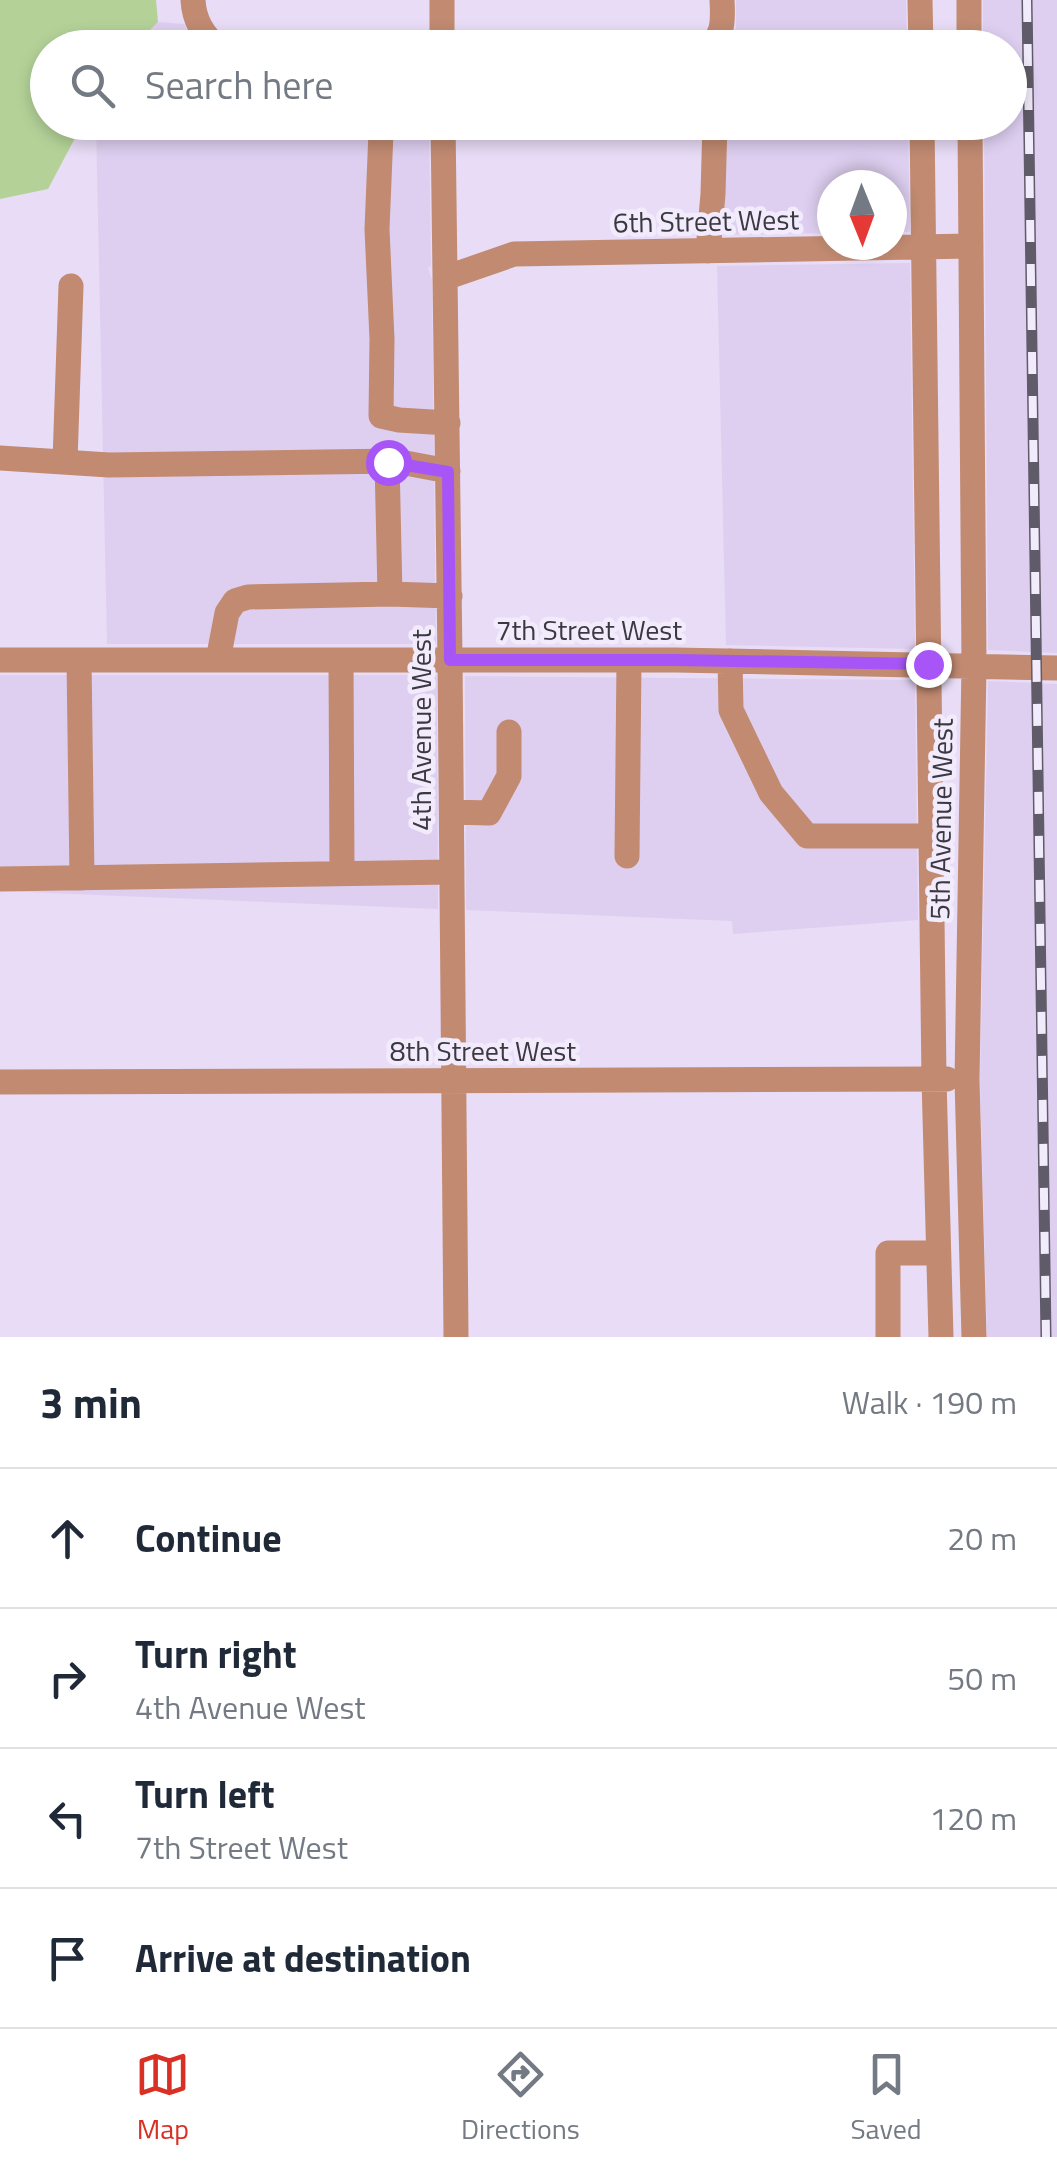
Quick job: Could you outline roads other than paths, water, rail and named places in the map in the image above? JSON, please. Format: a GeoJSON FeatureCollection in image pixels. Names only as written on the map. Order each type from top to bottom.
{"type":"FeatureCollection","features":[{"type":"Feature","properties":{"kind":"street"},"geometry":{"type":"LineString","coordinates":[[193,0],[202,30]]}},
{"type":"Feature","properties":{"kind":"street"},"geometry":{"type":"LineString","coordinates":[[442,0],[442,30]]}},
{"type":"Feature","properties":{"kind":"street"},"geometry":{"type":"LineString","coordinates":[[720,30],[722,0]]}},
{"type":"Feature","properties":{"kind":"street"},"geometry":{"type":"LineString","coordinates":[[920,0],[921,30]]}},
{"type":"Feature","properties":{"kind":"street"},"geometry":{"type":"LineString","coordinates":[[969,0],[970,30]]}},
{"type":"Feature","properties":{"kind":"street"},"geometry":{"type":"LineString","coordinates":[[381,140],[377,229],[381,416],[448,423]]}},
{"type":"Feature","properties":{"kind":"street","name":"4th Avenue West"},"geometry":{"type":"LineString","coordinates":[[443,140],[456,1337]]}},
{"type":"Feature","properties":{"kind":"street"},"geometry":{"type":"LineString","coordinates":[[708,250],[714,140]]}},
{"type":"Feature","properties":{"kind":"street","name":"5th Avenue West"},"geometry":{"type":"LineString","coordinates":[[922,140],[941,1337]]}},
{"type":"Feature","properties":{"kind":"street","name":"5th Avenue West"},"geometry":{"type":"LineString","coordinates":[[970,140],[974,665],[966,1080],[974,1337]]}},
{"type":"Feature","properties":{"kind":"street","name":"6th Street West"},"geometry":{"type":"LineString","coordinates":[[446,278],[514,254],[971,246]]}},
{"type":"Feature","properties":{"kind":"street"},"geometry":{"type":"LineString","coordinates":[[65,461],[71,286]]}},
{"type":"Feature","properties":{"kind":"street"},"geometry":{"type":"LineString","coordinates":[[0,458],[110,465],[388,462],[448,472]]}},
{"type":"Feature","properties":{"kind":"street"},"geometry":{"type":"LineString","coordinates":[[388,462],[390,594]]}},
{"type":"Feature","properties":{"kind":"street"},"geometry":{"type":"LineString","coordinates":[[218,660],[227,613],[235,601],[248,596],[450,596]]}},
{"type":"Feature","properties":{"kind":"street","name":"7th Street West"},"geometry":{"type":"LineString","coordinates":[[0,660],[730,661],[1057,668]]}},
{"type":"Feature","properties":{"kind":"street"},"geometry":{"type":"LineString","coordinates":[[79,660],[82,878]]}},
{"type":"Feature","properties":{"kind":"street"},"geometry":{"type":"LineString","coordinates":[[341,660],[342,872]]}},
{"type":"Feature","properties":{"kind":"street"},"geometry":{"type":"LineString","coordinates":[[628,856],[629,661]]}},
{"type":"Feature","properties":{"kind":"street"},"geometry":{"type":"LineString","coordinates":[[730,661],[731,710],[771,793],[806,836],[931,836]]}},
{"type":"Feature","properties":{"kind":"street"},"geometry":{"type":"LineString","coordinates":[[452,812],[489,813],[508,776],[509,732]]}},
{"type":"Feature","properties":{"kind":"street"},"geometry":{"type":"LineString","coordinates":[[0,880],[452,872]]}},
{"type":"Feature","properties":{"kind":"street","name":"8th Street West"},"geometry":{"type":"LineString","coordinates":[[0,1082],[966,1080]]}},
{"type":"Feature","properties":{"kind":"street"},"geometry":{"type":"LineString","coordinates":[[888,1337],[888,1253],[938,1252]]}},
{"type":"Feature","properties":{"kind":"railway"},"geometry":{"type":"LineString","coordinates":[[1027,0],[1046,1337]]}}]}
